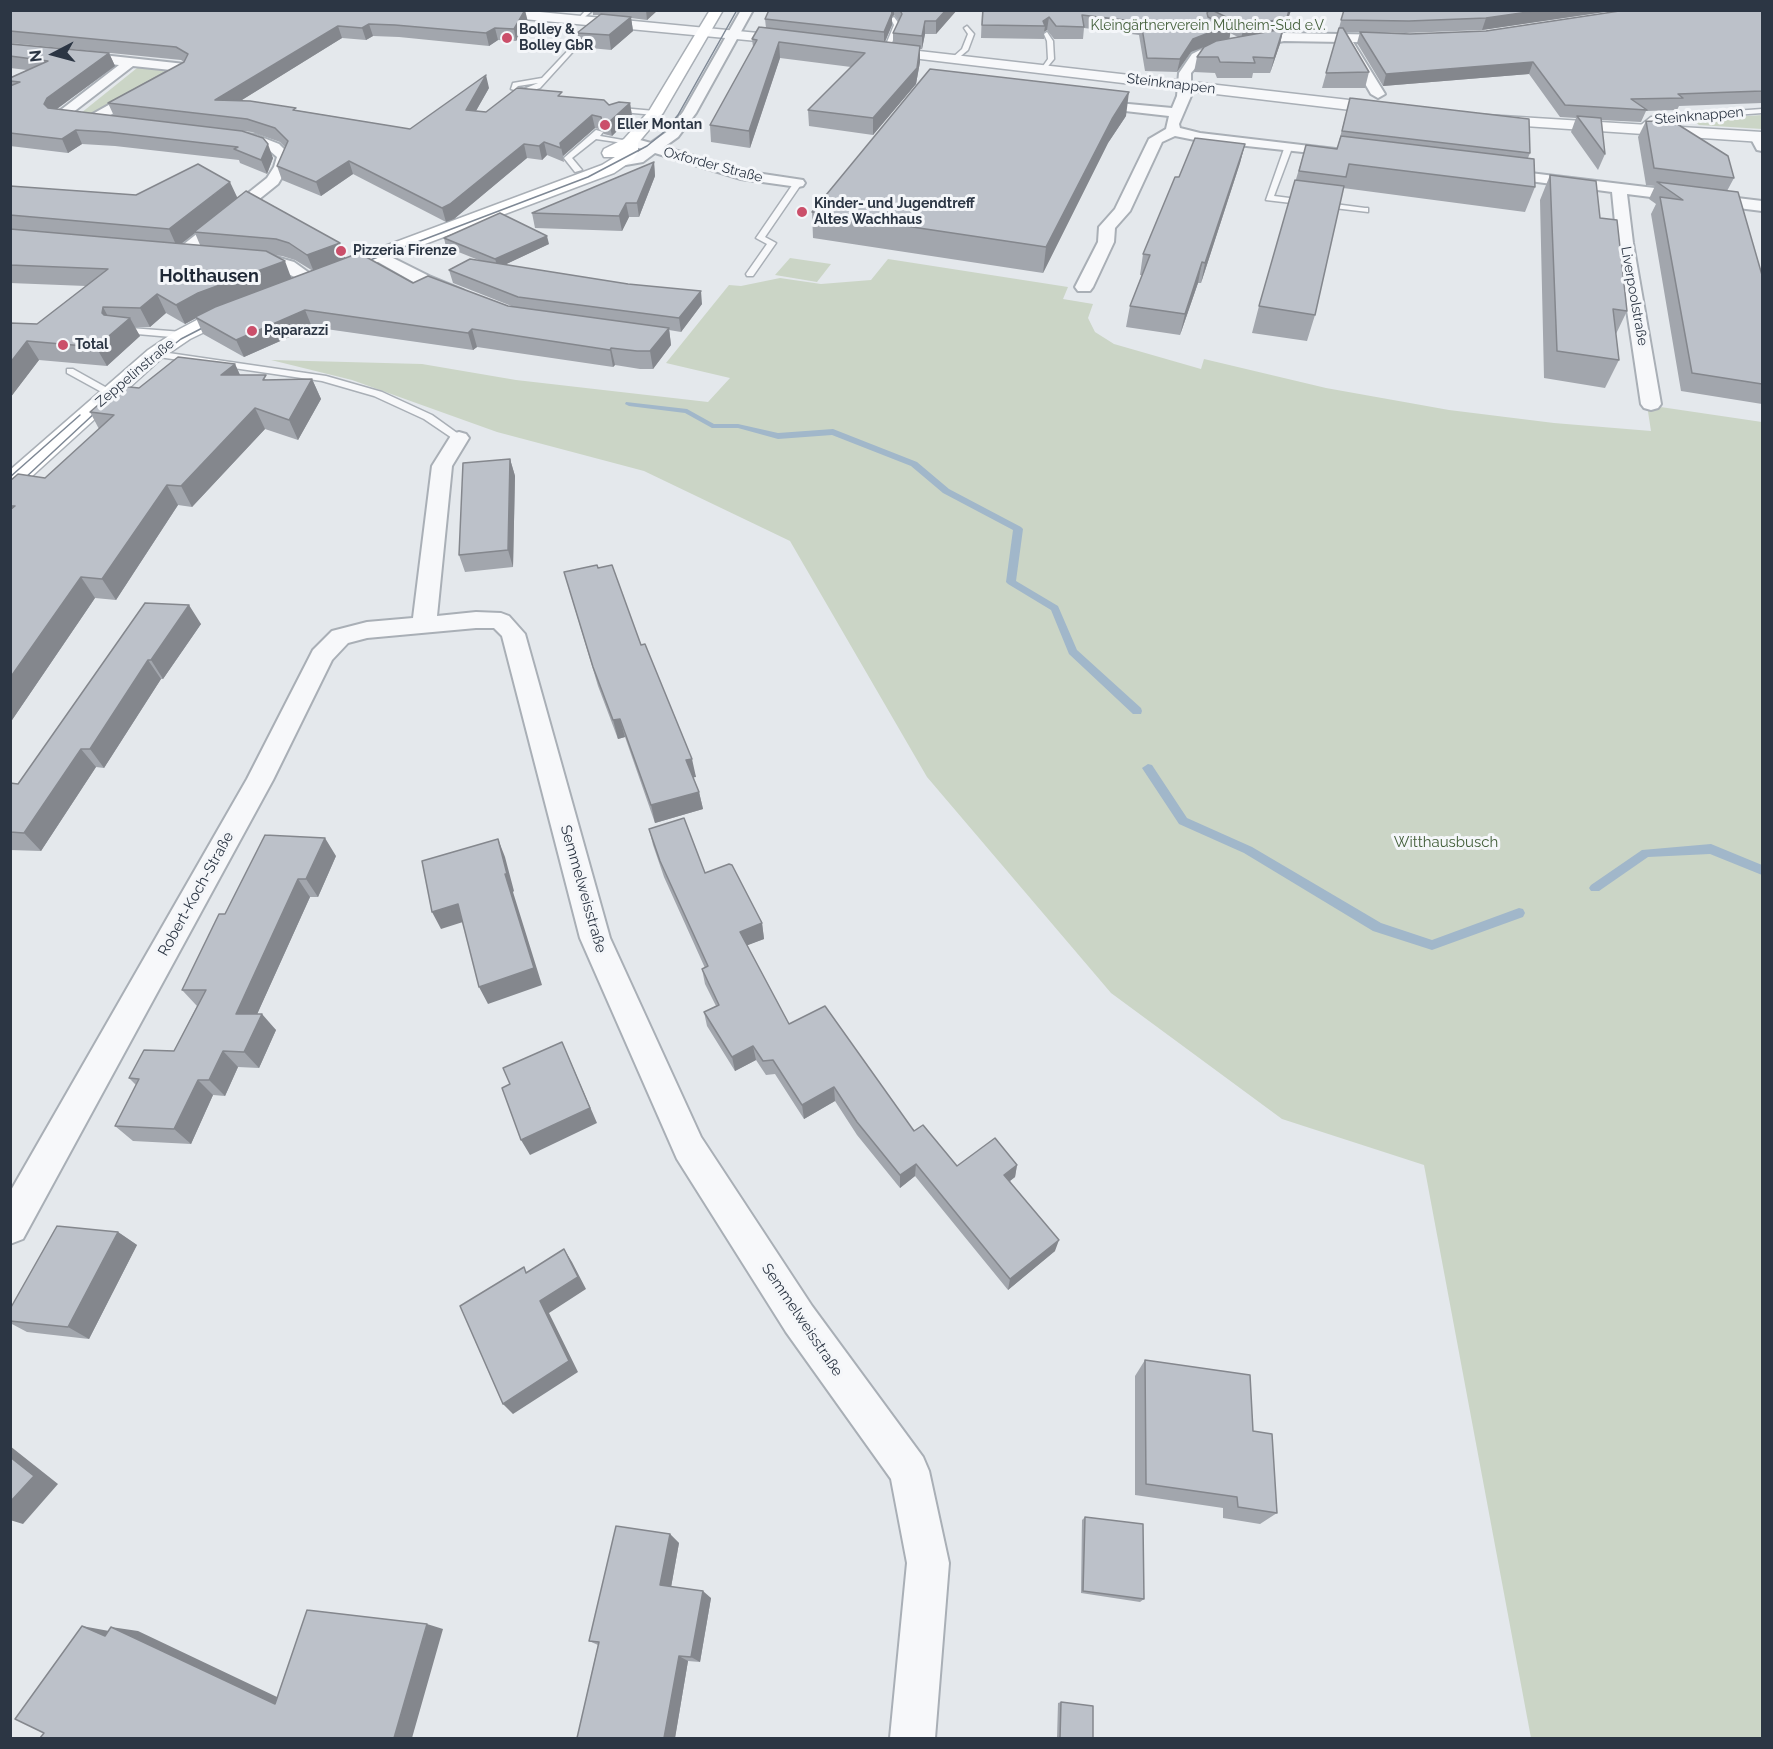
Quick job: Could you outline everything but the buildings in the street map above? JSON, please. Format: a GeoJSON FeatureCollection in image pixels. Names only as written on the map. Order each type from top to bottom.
{"type":"FeatureCollection","features":[{"type":"Feature","properties":{"kind":"main road"},"geometry":{"type":"LineString","coordinates":[[548,190],[630,142],[655,113],[717,10]]}},
{"type":"Feature","properties":{"kind":"main road"},"geometry":{"type":"LineString","coordinates":[[289,288],[588,177],[620,162],[630,152],[630,142]]}},
{"type":"Feature","properties":{"kind":"main road","name":"Zeppelinstraße"},"geometry":{"type":"LineString","coordinates":[[10,483],[155,354],[183,335],[215,318],[257,301]]}},
{"type":"Feature","properties":{"kind":"street"},"geometry":{"type":"LineString","coordinates":[[620,162],[638,159],[673,134],[689,113],[747,10]]}},
{"type":"Feature","properties":{"kind":"street"},"geometry":{"type":"LineString","coordinates":[[473,11],[814,43]]}},
{"type":"Feature","properties":{"kind":"street"},"geometry":{"type":"LineString","coordinates":[[1173,131],[1172,124],[1184,96],[1185,73],[1196,57],[1209,51],[1239,42],[1284,37],[1406,39]]}},
{"type":"Feature","properties":{"kind":"street"},"geometry":{"type":"LineString","coordinates":[[1344,38],[1378,93]]}},
{"type":"Feature","properties":{"kind":"street","name":"Steinknappen"},"geometry":{"type":"LineString","coordinates":[[861,48],[1407,111]]}},
{"type":"Feature","properties":{"kind":"street"},"geometry":{"type":"LineString","coordinates":[[10,49],[185,68],[92,120]]}},
{"type":"Feature","properties":{"kind":"street"},"geometry":{"type":"LineString","coordinates":[[131,62],[60,116],[138,125]]}},
{"type":"Feature","properties":{"kind":"street"},"geometry":{"type":"LineString","coordinates":[[1074,101],[1176,113]]}},
{"type":"Feature","properties":{"kind":"street","name":"Steinknappen"},"geometry":{"type":"LineString","coordinates":[[1471,119],[1760,140]]}},
{"type":"Feature","properties":{"kind":"street"},"geometry":{"type":"LineString","coordinates":[[1084,287],[1106,242],[1107,227],[1122,212],[1156,139],[1173,131],[1363,157]]}},
{"type":"Feature","properties":{"kind":"street"},"geometry":{"type":"LineString","coordinates":[[201,257],[174,255],[273,181],[284,156],[274,147],[251,138],[217,135]]}},
{"type":"Feature","properties":{"kind":"street","name":"Oxforder Straße"},"geometry":{"type":"LineString","coordinates":[[630,142],[741,175],[798,183]]}},
{"type":"Feature","properties":{"kind":"street"},"geometry":{"type":"LineString","coordinates":[[1480,171],[1762,206]]}},
{"type":"Feature","properties":{"kind":"street","name":"Liverpoolstraße"},"geometry":{"type":"LineString","coordinates":[[1619,188],[1625,243],[1651,404]]}},
{"type":"Feature","properties":{"kind":"street"},"geometry":{"type":"LineString","coordinates":[[377,255],[423,280],[477,302]]}},
{"type":"Feature","properties":{"kind":"street"},"geometry":{"type":"LineString","coordinates":[[234,259],[276,262],[288,266],[311,280]]}},
{"type":"Feature","properties":{"kind":"street"},"geometry":{"type":"LineString","coordinates":[[424,623],[442,466],[459,438]]}},
{"type":"Feature","properties":{"kind":"street","name":"Semmelweisstraße"},"geometry":{"type":"LineString","coordinates":[[424,623],[501,621],[513,634],[595,938],[689,1148],[799,1319],[909,1471],[928,1563],[913,1738]]}},
{"type":"Feature","properties":{"kind":"street","name":"Robert-Koch-Straße"},"geometry":{"type":"LineString","coordinates":[[10,1227],[260,780],[322,656],[340,637],[367,630],[424,623]]}},
{"type":"Feature","properties":{"kind":"lane"},"geometry":{"type":"LineString","coordinates":[[578,20],[590,10]]}},
{"type":"Feature","properties":{"kind":"lane"},"geometry":{"type":"LineString","coordinates":[[885,51],[897,25],[894,19]]}},
{"type":"Feature","properties":{"kind":"lane"},"geometry":{"type":"LineString","coordinates":[[544,80],[577,44],[605,22]]}},
{"type":"Feature","properties":{"kind":"lane"},"geometry":{"type":"LineString","coordinates":[[954,59],[966,50],[971,34],[967,27]]}},
{"type":"Feature","properties":{"kind":"lane"},"geometry":{"type":"LineString","coordinates":[[1044,69],[1051,59],[1050,41],[1047,34]]}},
{"type":"Feature","properties":{"kind":"lane"},"geometry":{"type":"LineString","coordinates":[[612,114],[621,110],[655,113]]}},
{"type":"Feature","properties":{"kind":"lane","name":"Steinknappen"},"geometry":{"type":"LineString","coordinates":[[1639,130],[1651,119],[1762,111]]}},
{"type":"Feature","properties":{"kind":"lane"},"geometry":{"type":"LineString","coordinates":[[579,170],[568,158],[597,134],[630,142]]}},
{"type":"Feature","properties":{"kind":"lane"},"geometry":{"type":"LineString","coordinates":[[1288,148],[1269,198],[1365,210]]}},
{"type":"Feature","properties":{"kind":"lane"},"geometry":{"type":"LineString","coordinates":[[750,274],[772,243],[760,237],[798,183]]}},
{"type":"Feature","properties":{"kind":"lane"},"geometry":{"type":"LineString","coordinates":[[117,330],[183,335]]}},
{"type":"Feature","properties":{"kind":"lane"},"geometry":{"type":"LineString","coordinates":[[155,354],[323,378],[378,394],[428,417],[459,438]]}},
{"type":"Feature","properties":{"kind":"lane"},"geometry":{"type":"LineString","coordinates":[[70,371],[111,393]]}},
{"type":"Feature","properties":{"kind":"green space"},"geometry":{"type":"Polygon","coordinates":[[[150,65],[176,68],[101,112],[90,115],[81,113],[137,68],[150,65]]]}},
{"type":"Feature","properties":{"kind":"green space"},"geometry":{"type":"Polygon","coordinates":[[[1762,115],[1762,129],[1699,125],[1693,120],[1762,115]]]}},
{"type":"Feature","properties":{"kind":"green space"},"geometry":{"type":"Polygon","coordinates":[[[790,258],[831,264],[817,282],[775,275],[790,258]]]}},
{"type":"Feature","properties":{"kind":"green space","name":"Witthausbusch"},"geometry":{"type":"Polygon","coordinates":[[[888,259],[1068,287],[1063,299],[1093,304],[1088,318],[1095,332],[1114,344],[1201,369],[1204,359],[1326,388],[1449,410],[1554,423],[1651,431],[1647,405],[1762,422],[1762,1738],[1531,1738],[1424,1165],[1282,1119],[1111,993],[927,777],[790,541],[644,471],[497,432],[352,380],[271,360],[422,364],[516,380],[708,402],[730,378],[666,363],[729,285],[741,286],[780,278],[821,284],[871,280],[888,259]]]}},
{"type":"Feature","properties":{"kind":"waterway"},"geometry":{"type":"LineString","coordinates":[[629,404],[687,411],[712,426],[738,426],[778,436],[833,432],[914,464],[946,491],[1018,529],[1011,582],[1055,608],[1073,652],[1137,711]]}},
{"type":"Feature","properties":{"kind":"waterway"},"geometry":{"type":"LineString","coordinates":[[1148,768],[1183,821],[1248,850],[1377,927],[1432,945],[1519,913]]}},
{"type":"Feature","properties":{"kind":"waterway"},"geometry":{"type":"LineString","coordinates":[[1595,888],[1646,853],[1711,849],[1762,870]]}},
{"type":"Feature","properties":{"kind":"tram line"},"geometry":{"type":"LineString","coordinates":[[357,265],[588,177],[647,146],[663,133],[678,115],[737,10]]}},
{"type":"Feature","properties":{"kind":"tram line"},"geometry":{"type":"LineString","coordinates":[[10,492],[141,370],[181,339],[214,322]]}},
{"type":"Feature","properties":{"kind":"tram line"},"geometry":{"type":"LineString","coordinates":[[10,477],[80,415]]}},
{"type":"Feature","properties":{"kind":"place","name":"Bolley & Bolley GbR"},"geometry":{"type":"Point","coordinates":[507,38]}},
{"type":"Feature","properties":{"kind":"place","name":"Eller Montan"},"geometry":{"type":"Point","coordinates":[605,125]}},
{"type":"Feature","properties":{"kind":"place","name":"Kinder- und Jugendtreff Altes Wachhaus"},"geometry":{"type":"Point","coordinates":[802,212]}},
{"type":"Feature","properties":{"kind":"place","name":"Pizzeria Firenze"},"geometry":{"type":"Point","coordinates":[341,251]}},
{"type":"Feature","properties":{"kind":"place","name":"Paparazzi"},"geometry":{"type":"Point","coordinates":[252,331]}},
{"type":"Feature","properties":{"kind":"place","name":"Total"},"geometry":{"type":"Point","coordinates":[63,345]}},
{"type":"Feature","properties":{"kind":"district","name":"Holthausen"},"geometry":{"type":"Point","coordinates":[209,277]}},
{"type":"Feature","properties":{"kind":"park label","name":"Kleingärtnerverein Mülheim-Süd e.V."},"geometry":{"type":"Point","coordinates":[1208,26]}}]}
